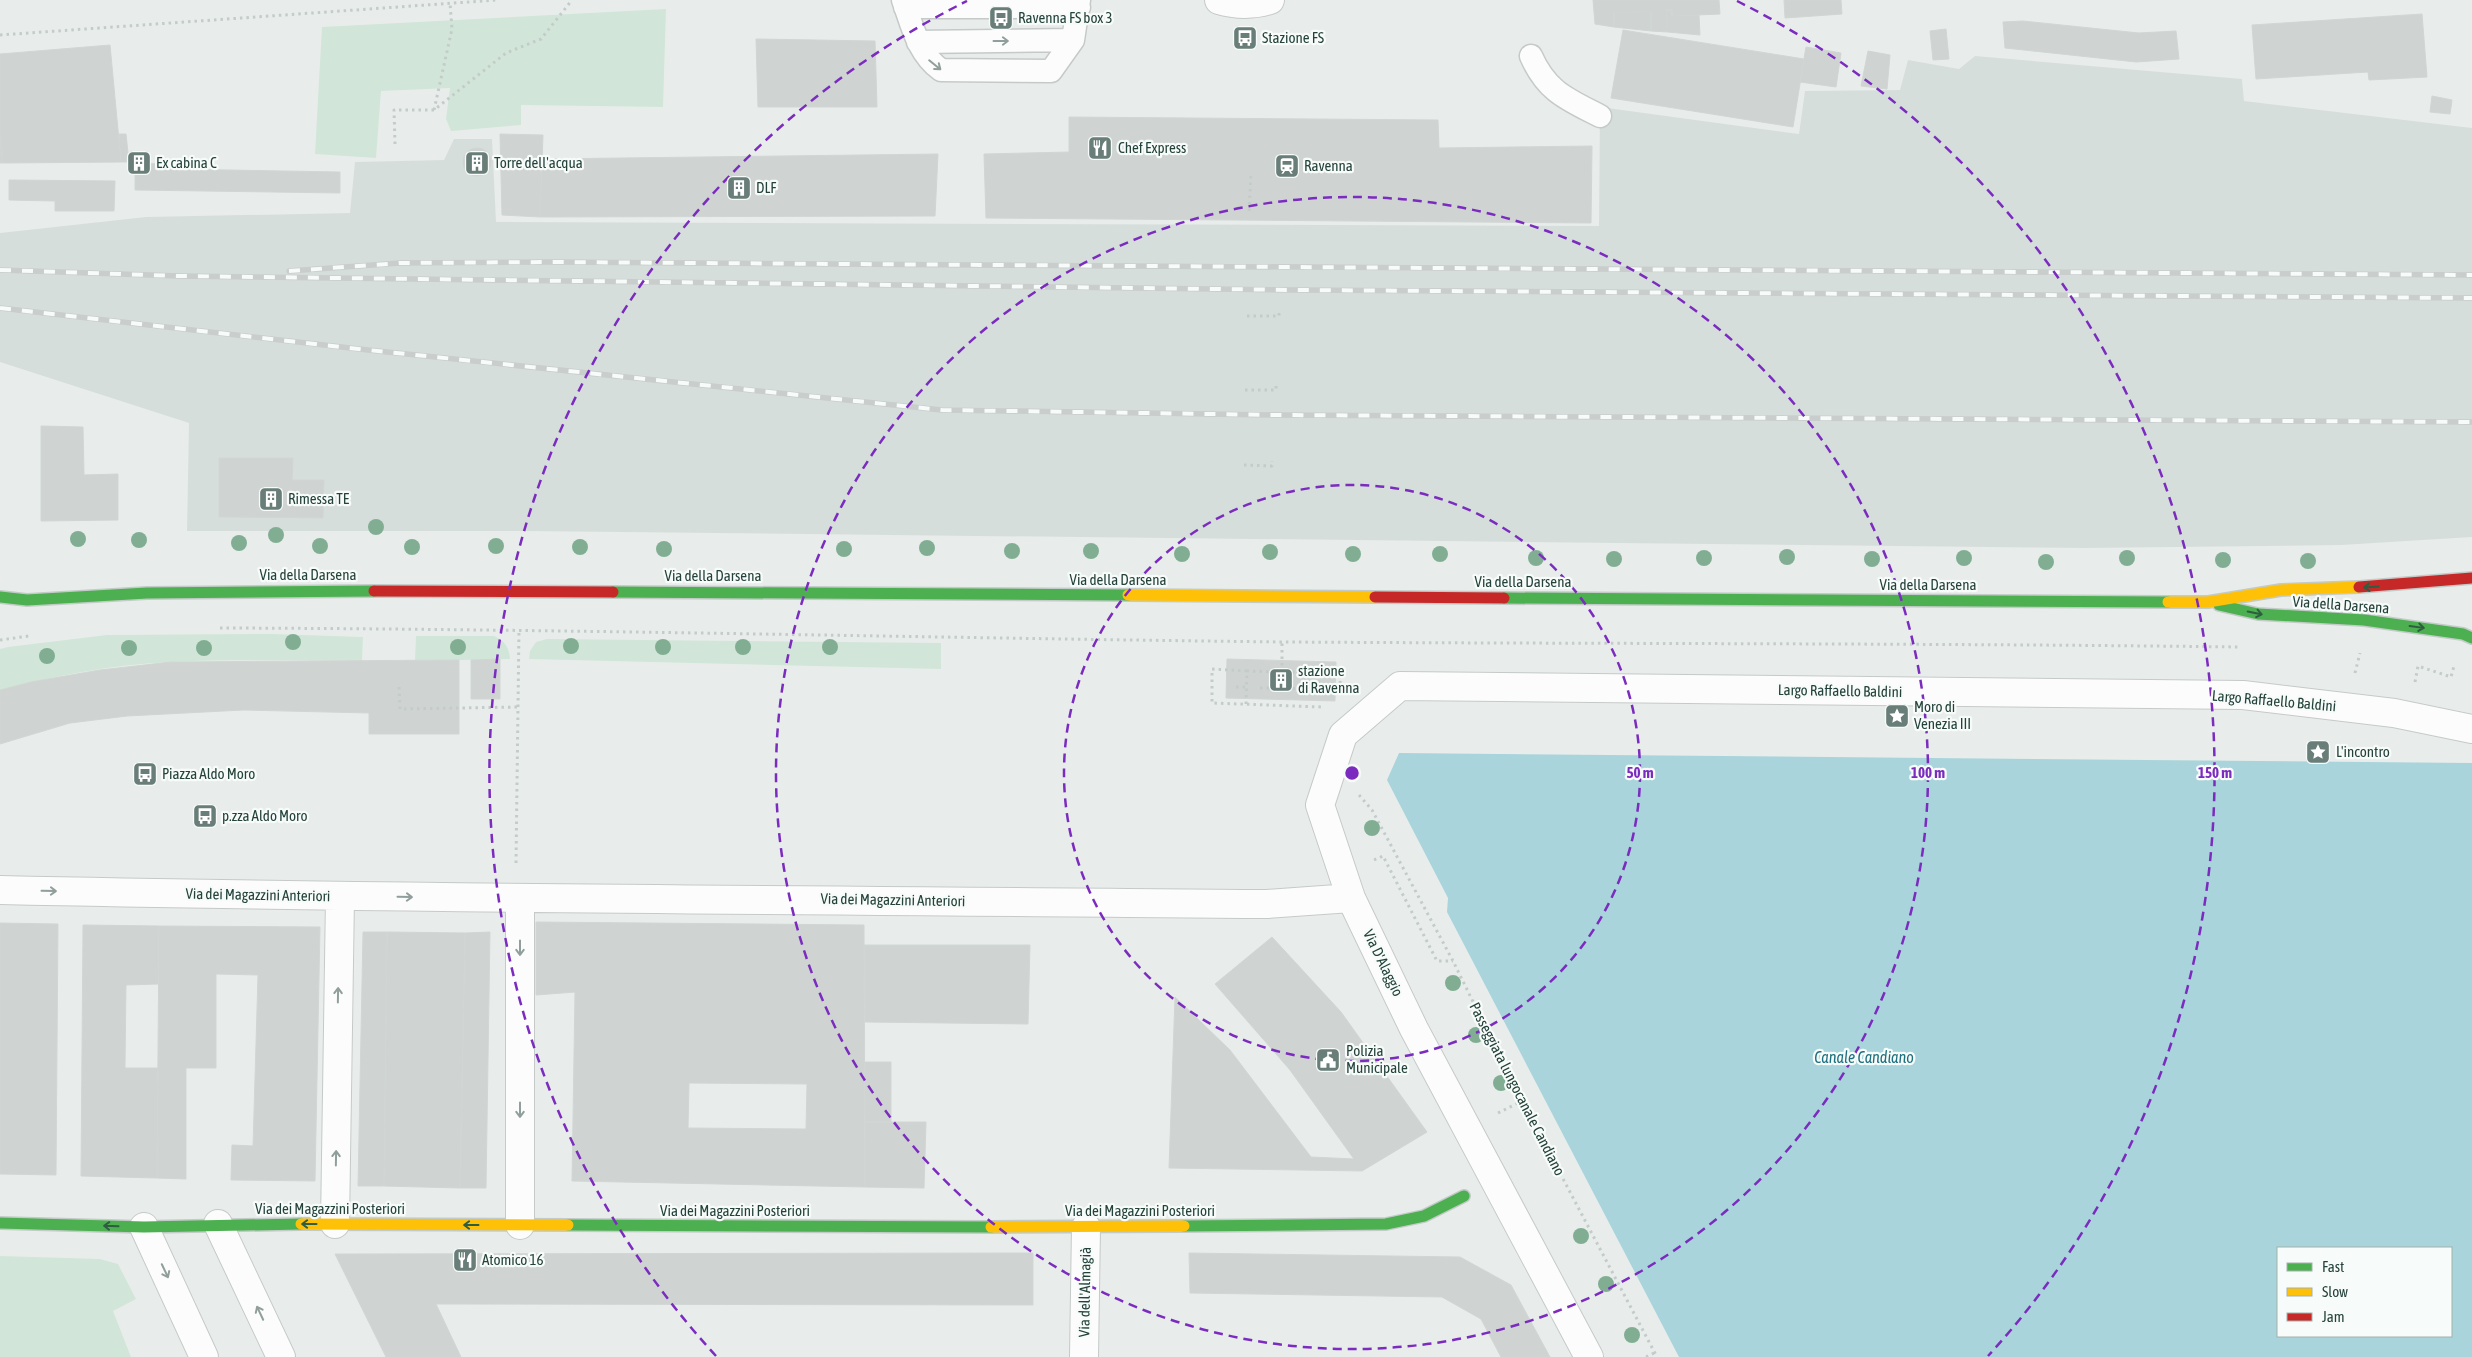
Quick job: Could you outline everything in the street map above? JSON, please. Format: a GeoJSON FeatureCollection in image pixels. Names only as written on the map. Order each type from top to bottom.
{"type":"FeatureCollection","features":[{"type":"Feature","properties":{"kind":"street"},"geometry":{"type":"LineString","coordinates":[[1219,0],[1229,3],[1258,4],[1270,0]]}},
{"type":"Feature","properties":{"kind":"street","name":"Via della Darsena"},"geometry":{"type":"LineString","coordinates":[[0,597],[27,600],[147,593],[314,590],[2208,602],[2281,590],[2324,590],[2472,578]]}},
{"type":"Feature","properties":{"kind":"street","name":"Via della Darsena"},"geometry":{"type":"LineString","coordinates":[[0,608],[27,600]]}},
{"type":"Feature","properties":{"kind":"street","name":"Via della Darsena"},"geometry":{"type":"LineString","coordinates":[[2208,602],[2258,614],[2364,620],[2463,634],[2472,638]]}},
{"type":"Feature","properties":{"kind":"street","name":"Largo Raffaello Baldini"},"geometry":{"type":"LineString","coordinates":[[1343,735],[1400,686],[2243,695],[2406,716],[2472,729]]}},
{"type":"Feature","properties":{"kind":"street","name":"Via D'Alaggio"},"geometry":{"type":"LineString","coordinates":[[1343,735],[1320,805],[1351,898],[1414,1029],[1589,1357]]}},
{"type":"Feature","properties":{"kind":"street","name":"Via dei Magazzini Anteriori"},"geometry":{"type":"LineString","coordinates":[[0,890],[520,899],[727,898],[1267,904],[1351,898]]}},
{"type":"Feature","properties":{"kind":"street","name":"Via dei Magazzini Anteriori"},"geometry":{"type":"LineString","coordinates":[[335,1224],[348,897]]}},
{"type":"Feature","properties":{"kind":"street"},"geometry":{"type":"LineString","coordinates":[[520,899],[520,1225]]}},
{"type":"Feature","properties":{"kind":"street"},"geometry":{"type":"LineString","coordinates":[[1464,1196],[1495,1180]]}},
{"type":"Feature","properties":{"kind":"street","name":"Via dei Magazzini Posteriori"},"geometry":{"type":"LineString","coordinates":[[0,1223],[144,1227],[218,1224],[1086,1227],[1386,1224],[1424,1216],[1464,1196]]}},
{"type":"Feature","properties":{"kind":"street"},"geometry":{"type":"LineString","coordinates":[[218,1224],[281,1357]]}},
{"type":"Feature","properties":{"kind":"street"},"geometry":{"type":"LineString","coordinates":[[144,1227],[204,1357]]}},
{"type":"Feature","properties":{"kind":"street","name":"Via dell'Almagià"},"geometry":{"type":"LineString","coordinates":[[1084,1357],[1086,1227]]}},
{"type":"Feature","properties":{"kind":"lane"},"geometry":{"type":"LineString","coordinates":[[904,3],[1079,4],[1073,40],[1051,71],[941,70],[930,62],[918,42],[904,3]]}},
{"type":"Feature","properties":{"kind":"lane"},"geometry":{"type":"LineString","coordinates":[[918,42],[1073,40]]}},
{"type":"Feature","properties":{"kind":"lane"},"geometry":{"type":"LineString","coordinates":[[1531,56],[1539,75],[1555,92],[1600,116]]}},
{"type":"Feature","properties":{"kind":"path"},"geometry":{"type":"LineString","coordinates":[[0,36],[424,2],[450,3],[497,0]]}},
{"type":"Feature","properties":{"kind":"path"},"geometry":{"type":"LineString","coordinates":[[395,144],[394,110],[434,110],[506,52],[541,39],[572,0]]}},
{"type":"Feature","properties":{"kind":"path"},"geometry":{"type":"LineString","coordinates":[[434,110],[452,29],[450,3]]}},
{"type":"Feature","properties":{"kind":"path"},"geometry":{"type":"LineString","coordinates":[[1249,211],[1251,173]]}},
{"type":"Feature","properties":{"kind":"path"},"geometry":{"type":"LineString","coordinates":[[1247,316],[1279,316],[1279,311]]}},
{"type":"Feature","properties":{"kind":"path"},"geometry":{"type":"LineString","coordinates":[[1245,390],[1276,390],[1276,384]]}},
{"type":"Feature","properties":{"kind":"path"},"geometry":{"type":"LineString","coordinates":[[1244,465],[1272,466],[1272,461]]}},
{"type":"Feature","properties":{"kind":"path"},"geometry":{"type":"LineString","coordinates":[[214,628],[519,630],[1282,642],[1917,643],[2241,647]]}},
{"type":"Feature","properties":{"kind":"path"},"geometry":{"type":"LineString","coordinates":[[516,863],[519,630]]}},
{"type":"Feature","properties":{"kind":"path"},"geometry":{"type":"LineString","coordinates":[[0,640],[38,636]]}},
{"type":"Feature","properties":{"kind":"path"},"geometry":{"type":"LineString","coordinates":[[1282,642],[1282,672]]}},
{"type":"Feature","properties":{"kind":"path"},"geometry":{"type":"LineString","coordinates":[[2406,716],[2418,666],[2451,677],[2455,662]]}},
{"type":"Feature","properties":{"kind":"path"},"geometry":{"type":"LineString","coordinates":[[1329,707],[1212,703],[1212,669],[1340,674],[1339,699]]}},
{"type":"Feature","properties":{"kind":"path"},"geometry":{"type":"LineString","coordinates":[[1246,704],[1247,670]]}},
{"type":"Feature","properties":{"kind":"path"},"geometry":{"type":"LineString","coordinates":[[1260,688],[1319,689],[1319,673]]}},
{"type":"Feature","properties":{"kind":"path"},"geometry":{"type":"LineString","coordinates":[[399,687],[400,708],[518,707]]}},
{"type":"Feature","properties":{"kind":"path"},"geometry":{"type":"LineString","coordinates":[[1236,687],[1246,687]]}},
{"type":"Feature","properties":{"kind":"path","name":"Passeggiata lungocanale Candiano"},"geometry":{"type":"LineString","coordinates":[[1372,810],[1453,961],[1522,1101],[1657,1357]]}},
{"type":"Feature","properties":{"kind":"path"},"geometry":{"type":"LineString","coordinates":[[1383,856],[1437,961],[1453,961]]}},
{"type":"Feature","properties":{"kind":"path"},"geometry":{"type":"LineString","coordinates":[[1508,1108],[1522,1101]]}},
{"type":"Feature","properties":{"kind":"path"},"geometry":{"type":"LineString","coordinates":[[1646,1357],[1654,1352]]}},
{"type":"Feature","properties":{"kind":"shaded area"},"geometry":{"type":"Polygon","coordinates":[[[1975,56],[2242,79],[2244,101],[2472,128],[2472,537],[2342,545],[2085,548],[524,531],[187,531],[189,423],[0,362],[0,233],[146,217],[350,213],[355,162],[444,160],[454,139],[492,139],[496,222],[1599,226],[1600,107],[1799,134],[1805,91],[1900,90],[1908,60],[1959,69],[1975,56]]]}},
{"type":"Feature","properties":{"kind":"green space"},"geometry":{"type":"Polygon","coordinates":[[[666,9],[663,107],[521,105],[521,125],[451,131],[446,119],[450,88],[381,91],[376,158],[315,154],[322,27],[666,9]]]}},
{"type":"Feature","properties":{"kind":"green space"},"geometry":{"type":"Polygon","coordinates":[[[271,634],[363,637],[362,661],[196,661],[150,663],[85,672],[0,690],[0,649],[8,647],[107,635],[271,634]]]}},
{"type":"Feature","properties":{"kind":"green space"},"geometry":{"type":"Polygon","coordinates":[[[416,636],[494,636],[506,645],[510,659],[415,661],[416,636]]]}},
{"type":"Feature","properties":{"kind":"green space"},"geometry":{"type":"Polygon","coordinates":[[[547,639],[941,643],[941,669],[529,659],[530,651],[536,642],[547,639]]]}},
{"type":"Feature","properties":{"kind":"green space"},"geometry":{"type":"Polygon","coordinates":[[[0,1256],[100,1259],[118,1264],[136,1299],[113,1311],[131,1357],[0,1357],[0,1256]]]}},
{"type":"Feature","properties":{"kind":"water","name":"Canale Candiano"},"geometry":{"type":"Polygon","coordinates":[[[1399,753],[2472,763],[2472,1357],[1679,1357],[1447,912],[1448,898],[1387,780],[1399,753]]]}},
{"type":"Feature","properties":{"kind":"building"},"geometry":{"type":"Polygon","coordinates":[[[1593,0],[1719,0],[1720,14],[1672,16],[1672,10],[1666,10],[1668,32],[1651,31],[1651,11],[1614,13],[1614,27],[1595,24],[1593,0]]]}},
{"type":"Feature","properties":{"kind":"building"},"geometry":{"type":"Polygon","coordinates":[[[1784,0],[1841,0],[1842,14],[1785,18],[1784,0]]]}},
{"type":"Feature","properties":{"kind":"building"},"geometry":{"type":"Polygon","coordinates":[[[1666,10],[1672,10],[1672,16],[1699,15],[1700,35],[1668,32],[1666,10]]]}},
{"type":"Feature","properties":{"kind":"building"},"geometry":{"type":"Polygon","coordinates":[[[1651,11],[1651,31],[1614,27],[1614,13],[1651,11]]]}},
{"type":"Feature","properties":{"kind":"building"},"geometry":{"type":"Polygon","coordinates":[[[2422,14],[2427,77],[2369,80],[2368,72],[2256,79],[2252,25],[2422,14]]]}},
{"type":"Feature","properties":{"kind":"building"},"geometry":{"type":"Polygon","coordinates":[[[2023,21],[2139,33],[2176,31],[2179,59],[2136,62],[2005,48],[2003,22],[2023,21]]]}},
{"type":"Feature","properties":{"kind":"building"},"geometry":{"type":"Polygon","coordinates":[[[1946,29],[1949,59],[1933,60],[1930,31],[1946,29]]]}},
{"type":"Feature","properties":{"kind":"building"},"geometry":{"type":"Polygon","coordinates":[[[1623,30],[1804,59],[1793,127],[1611,98],[1623,30]]]}},
{"type":"Feature","properties":{"kind":"building"},"geometry":{"type":"Polygon","coordinates":[[[756,39],[875,41],[877,107],[758,107],[756,39]]]}},
{"type":"Feature","properties":{"kind":"building"},"geometry":{"type":"Polygon","coordinates":[[[110,45],[121,162],[3,163],[0,135],[0,54],[110,45]]]}},
{"type":"Feature","properties":{"kind":"building"},"geometry":{"type":"Polygon","coordinates":[[[1806,47],[1841,53],[1836,87],[1800,82],[1806,47]]]}},
{"type":"Feature","properties":{"kind":"building"},"geometry":{"type":"Polygon","coordinates":[[[1868,51],[1890,55],[1887,89],[1861,86],[1868,51]]]}},
{"type":"Feature","properties":{"kind":"building"},"geometry":{"type":"Polygon","coordinates":[[[2432,96],[2452,100],[2450,114],[2430,112],[2432,96]]]}},
{"type":"Feature","properties":{"kind":"building"},"geometry":{"type":"Polygon","coordinates":[[[1069,117],[1438,120],[1439,148],[1592,146],[1591,223],[986,218],[984,154],[1069,152],[1069,117]]]}},
{"type":"Feature","properties":{"kind":"building","name":"Ex cabina C"},"geometry":{"type":"Polygon","coordinates":[[[119,134],[126,134],[128,153],[142,152],[143,164],[172,163],[172,169],[340,172],[340,193],[135,190],[135,162],[121,162],[119,134]]]}},
{"type":"Feature","properties":{"kind":"building"},"geometry":{"type":"Polygon","coordinates":[[[500,134],[543,135],[540,217],[502,215],[500,134]]]}},
{"type":"Feature","properties":{"kind":"building"},"geometry":{"type":"Polygon","coordinates":[[[0,135],[3,163],[0,163],[0,135]]]}},
{"type":"Feature","properties":{"kind":"building","name":"Torre dell'acqua"},"geometry":{"type":"Polygon","coordinates":[[[477,148],[487,152],[491,162],[487,172],[477,176],[467,172],[463,162],[467,152],[477,148]]]}},
{"type":"Feature","properties":{"kind":"building","name":"DLF"},"geometry":{"type":"Polygon","coordinates":[[[938,154],[935,216],[540,217],[542,159],[938,154]]]}},
{"type":"Feature","properties":{"kind":"building"},"geometry":{"type":"Polygon","coordinates":[[[9,180],[115,181],[114,211],[55,211],[55,201],[9,200],[9,180]]]}},
{"type":"Feature","properties":{"kind":"building"},"geometry":{"type":"Polygon","coordinates":[[[41,426],[83,427],[84,475],[118,474],[118,520],[41,521],[41,426]]]}},
{"type":"Feature","properties":{"kind":"building","name":"Rimessa TE"},"geometry":{"type":"Polygon","coordinates":[[[219,458],[293,458],[292,480],[324,480],[323,518],[219,517],[219,458]]]}},
{"type":"Feature","properties":{"kind":"building"},"geometry":{"type":"Polygon","coordinates":[[[500,659],[500,699],[471,699],[471,660],[500,659]]]}},
{"type":"Feature","properties":{"kind":"building","name":"stazione di Ravenna"},"geometry":{"type":"Polygon","coordinates":[[[1227,659],[1336,662],[1335,701],[1226,698],[1227,659]]]}},
{"type":"Feature","properties":{"kind":"building"},"geometry":{"type":"Polygon","coordinates":[[[459,660],[459,734],[369,734],[369,713],[243,710],[127,716],[70,723],[0,744],[0,690],[31,682],[100,670],[171,662],[459,660]]]}},
{"type":"Feature","properties":{"kind":"building"},"geometry":{"type":"Polygon","coordinates":[[[536,922],[864,925],[865,1187],[572,1181],[575,992],[536,995],[536,922]],[[689,1083],[688,1128],[806,1129],[807,1084],[689,1083]]]}},
{"type":"Feature","properties":{"kind":"building"},"geometry":{"type":"Polygon","coordinates":[[[0,923],[58,924],[56,1175],[0,1174],[0,923]]]}},
{"type":"Feature","properties":{"kind":"building"},"geometry":{"type":"Polygon","coordinates":[[[83,925],[159,926],[158,984],[126,985],[125,1068],[158,1068],[157,1178],[81,1176],[83,925]]]}},
{"type":"Feature","properties":{"kind":"building"},"geometry":{"type":"Polygon","coordinates":[[[159,926],[320,927],[315,1181],[231,1180],[232,1145],[253,1146],[258,975],[216,974],[216,1068],[186,1068],[186,1179],[157,1178],[159,926]]]}},
{"type":"Feature","properties":{"kind":"building"},"geometry":{"type":"Polygon","coordinates":[[[363,932],[387,932],[384,1186],[358,1186],[363,932]]]}},
{"type":"Feature","properties":{"kind":"building"},"geometry":{"type":"Polygon","coordinates":[[[387,932],[465,933],[460,1188],[384,1186],[387,932]]]}},
{"type":"Feature","properties":{"kind":"building"},"geometry":{"type":"Polygon","coordinates":[[[490,932],[486,1188],[460,1188],[465,933],[490,932]]]}},
{"type":"Feature","properties":{"kind":"building","name":"Polizia Municipale"},"geometry":{"type":"Polygon","coordinates":[[[1272,937],[1341,1012],[1427,1132],[1362,1171],[1169,1168],[1175,997],[1230,1050],[1311,1157],[1354,1159],[1290,1070],[1215,984],[1272,937]]]}},
{"type":"Feature","properties":{"kind":"building"},"geometry":{"type":"Polygon","coordinates":[[[864,945],[1030,945],[1028,1024],[865,1022],[864,945]]]}},
{"type":"Feature","properties":{"kind":"building"},"geometry":{"type":"Polygon","coordinates":[[[865,1062],[891,1062],[891,1122],[864,1122],[865,1062]]]}},
{"type":"Feature","properties":{"kind":"building"},"geometry":{"type":"Polygon","coordinates":[[[864,1122],[926,1122],[924,1188],[865,1187],[864,1122]]]}},
{"type":"Feature","properties":{"kind":"building"},"geometry":{"type":"Polygon","coordinates":[[[1033,1253],[1033,1305],[436,1304],[461,1357],[386,1357],[335,1254],[1033,1253]]]}},
{"type":"Feature","properties":{"kind":"building"},"geometry":{"type":"Polygon","coordinates":[[[1189,1253],[1460,1257],[1511,1285],[1550,1357],[1501,1357],[1481,1319],[1442,1297],[1190,1293],[1189,1253]]]}},
{"type":"Feature","properties":{"kind":"railway"},"geometry":{"type":"LineString","coordinates":[[289,271],[400,263],[550,262],[2472,275]]}},
{"type":"Feature","properties":{"kind":"railway"},"geometry":{"type":"LineString","coordinates":[[0,270],[179,276],[1295,290],[2472,298]]}},
{"type":"Feature","properties":{"kind":"railway"},"geometry":{"type":"LineString","coordinates":[[0,308],[368,350],[942,410],[1278,415],[2472,422]]}},
{"type":"Feature","properties":{"kind":"traffic: fast"},"geometry":{"type":"LineString","coordinates":[[0,597],[27,600],[147,593],[374,591]]}},
{"type":"Feature","properties":{"kind":"traffic: fast"},"geometry":{"type":"LineString","coordinates":[[613,592],[1128,595]]}},
{"type":"Feature","properties":{"kind":"traffic: fast"},"geometry":{"type":"LineString","coordinates":[[1504,598],[2168,602]]}},
{"type":"Feature","properties":{"kind":"traffic: fast"},"geometry":{"type":"LineString","coordinates":[[2219,605],[2258,614],[2364,620],[2463,634],[2472,638]]}},
{"type":"Feature","properties":{"kind":"traffic: fast"},"geometry":{"type":"LineString","coordinates":[[1184,1226],[1386,1224],[1424,1216],[1464,1196]]}},
{"type":"Feature","properties":{"kind":"traffic: fast"},"geometry":{"type":"LineString","coordinates":[[0,1223],[144,1227],[301,1224]]}},
{"type":"Feature","properties":{"kind":"traffic: fast"},"geometry":{"type":"LineString","coordinates":[[568,1225],[991,1227]]}},
{"type":"Feature","properties":{"kind":"traffic: slow"},"geometry":{"type":"LineString","coordinates":[[2168,602],[2208,602],[2281,590],[2359,587]]}},
{"type":"Feature","properties":{"kind":"traffic: slow"},"geometry":{"type":"LineString","coordinates":[[1128,595],[1375,597]]}},
{"type":"Feature","properties":{"kind":"traffic: slow"},"geometry":{"type":"LineString","coordinates":[[301,1224],[568,1225]]}},
{"type":"Feature","properties":{"kind":"traffic: slow"},"geometry":{"type":"LineString","coordinates":[[991,1227],[1184,1226]]}},
{"type":"Feature","properties":{"kind":"traffic: jam"},"geometry":{"type":"LineString","coordinates":[[2359,587],[2472,578]]}},
{"type":"Feature","properties":{"kind":"traffic: jam"},"geometry":{"type":"LineString","coordinates":[[374,591],[613,592]]}},
{"type":"Feature","properties":{"kind":"traffic: jam"},"geometry":{"type":"LineString","coordinates":[[1375,597],[1504,598]]}},
{"type":"Feature","properties":{"kind":"place","name":"Ravenna FS box 3"},"geometry":{"type":"Point","coordinates":[1001,18]}},
{"type":"Feature","properties":{"kind":"place","name":"Stazione FS"},"geometry":{"type":"Point","coordinates":[1245,38]}},
{"type":"Feature","properties":{"kind":"place","name":"Chef Express"},"geometry":{"type":"Point","coordinates":[1100,148]}},
{"type":"Feature","properties":{"kind":"place","name":"Ex cabina C"},"geometry":{"type":"Point","coordinates":[139,163]}},
{"type":"Feature","properties":{"kind":"place","name":"Torre dell'acqua"},"geometry":{"type":"Point","coordinates":[477,163]}},
{"type":"Feature","properties":{"kind":"place","name":"Ravenna"},"geometry":{"type":"Point","coordinates":[1287,166]}},
{"type":"Feature","properties":{"kind":"place","name":"DLF"},"geometry":{"type":"Point","coordinates":[739,188]}},
{"type":"Feature","properties":{"kind":"place","name":"Rimessa TE"},"geometry":{"type":"Point","coordinates":[271,499]}},
{"type":"Feature","properties":{"kind":"place","name":"stazione di Ravenna"},"geometry":{"type":"Point","coordinates":[1281,680]}},
{"type":"Feature","properties":{"kind":"place","name":"Moro di Venezia III"},"geometry":{"type":"Point","coordinates":[1897,716]}},
{"type":"Feature","properties":{"kind":"place","name":"L'incontro"},"geometry":{"type":"Point","coordinates":[2318,752]}},
{"type":"Feature","properties":{"kind":"place","name":"Piazza Aldo Moro"},"geometry":{"type":"Point","coordinates":[145,774]}},
{"type":"Feature","properties":{"kind":"place","name":"p.zza Aldo Moro"},"geometry":{"type":"Point","coordinates":[205,816]}},
{"type":"Feature","properties":{"kind":"place","name":"Polizia Municipale"},"geometry":{"type":"Point","coordinates":[1328,1060]}},
{"type":"Feature","properties":{"kind":"place","name":"Atomico 16"},"geometry":{"type":"Point","coordinates":[465,1260]}}]}
